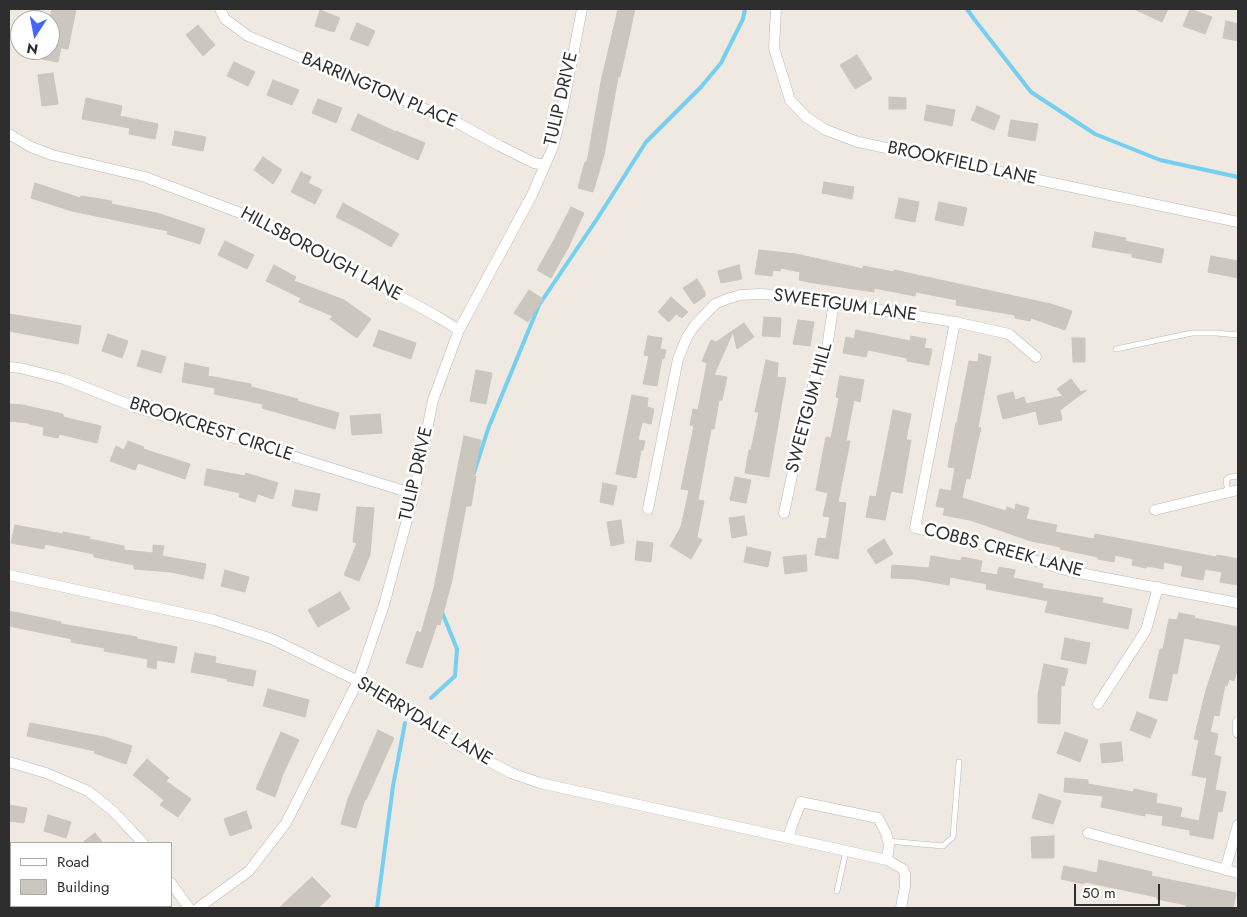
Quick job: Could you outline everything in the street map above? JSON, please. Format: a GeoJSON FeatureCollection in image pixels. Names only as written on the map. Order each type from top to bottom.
{"type":"FeatureCollection","features":[{"type":"Feature","properties":{"kind":"street","name":"BARRINGTON PLACE"},"geometry":{"type":"LineString","coordinates":[[220,9],[225,19],[248,36],[452,120],[534,163],[545,165]]}},
{"type":"Feature","properties":{"kind":"street","name":"TULIP DRIVE"},"geometry":{"type":"LineString","coordinates":[[198,908],[249,871],[286,823],[358,681],[384,605],[414,494],[433,400],[459,330],[532,195],[553,147],[562,112],[582,9]]}},
{"type":"Feature","properties":{"kind":"street","name":"BROOKFIELD LANE"},"geometry":{"type":"LineString","coordinates":[[776,9],[774,48],[790,100],[806,117],[826,130],[858,142],[1238,222]]}},
{"type":"Feature","properties":{"kind":"street","name":"HILLSBOROUGH LANE"},"geometry":{"type":"LineString","coordinates":[[9,134],[31,147],[52,155],[145,177],[264,222],[459,330]]}},
{"type":"Feature","properties":{"kind":"street","name":"SWEETGUM LANE"},"geometry":{"type":"LineString","coordinates":[[648,509],[678,359],[694,325],[715,304],[740,295],[760,294],[793,296],[834,302],[955,322],[1009,334],[1036,357]]}},
{"type":"Feature","properties":{"kind":"street","name":"SWEETGUM HILL"},"geometry":{"type":"LineString","coordinates":[[784,514],[805,414],[816,375],[827,348],[834,302]]}},
{"type":"Feature","properties":{"kind":"street","name":"COBBS CREEK LANE"},"geometry":{"type":"LineString","coordinates":[[955,322],[915,528],[957,536],[1070,570],[1238,603]]}},
{"type":"Feature","properties":{"kind":"street","name":"BROOKCREST CIRCLE"},"geometry":{"type":"LineString","coordinates":[[9,367],[64,379],[135,407],[414,494]]}},
{"type":"Feature","properties":{"kind":"street"},"geometry":{"type":"LineString","coordinates":[[1155,510],[1233,491]]}},
{"type":"Feature","properties":{"kind":"street","name":"SHERRYDALE LANE"},"geometry":{"type":"LineString","coordinates":[[9,575],[214,620],[272,639],[358,681],[464,748],[511,774],[540,783],[887,860]]}},
{"type":"Feature","properties":{"kind":"street"},"geometry":{"type":"LineString","coordinates":[[1098,704],[1146,630],[1158,588]]}},
{"type":"Feature","properties":{"kind":"street"},"geometry":{"type":"LineString","coordinates":[[1238,722],[1238,733]]}},
{"type":"Feature","properties":{"kind":"street"},"geometry":{"type":"LineString","coordinates":[[9,762],[46,773],[88,790],[113,811],[143,842]]}},
{"type":"Feature","properties":{"kind":"street"},"geometry":{"type":"LineString","coordinates":[[788,838],[801,802],[878,818],[886,832],[888,841],[887,860],[903,869],[905,874],[901,908]]}},
{"type":"Feature","properties":{"kind":"street"},"geometry":{"type":"LineString","coordinates":[[1225,870],[1238,825]]}},
{"type":"Feature","properties":{"kind":"street"},"geometry":{"type":"LineString","coordinates":[[1088,833],[1238,873]]}},
{"type":"Feature","properties":{"kind":"street"},"geometry":{"type":"LineString","coordinates":[[172,884],[189,908]]}},
{"type":"Feature","properties":{"kind":"lane"},"geometry":{"type":"LineString","coordinates":[[1116,349],[1192,333],[1216,332],[1238,335]]}},
{"type":"Feature","properties":{"kind":"lane"},"geometry":{"type":"LineString","coordinates":[[1233,491],[1226,480],[1230,477],[1238,476]]}},
{"type":"Feature","properties":{"kind":"lane"},"geometry":{"type":"LineString","coordinates":[[888,841],[943,846],[953,837],[959,762]]}},
{"type":"Feature","properties":{"kind":"lane"},"geometry":{"type":"LineString","coordinates":[[837,891],[846,850]]}},
{"type":"Feature","properties":{"kind":"building"},"geometry":{"type":"Polygon","coordinates":[[[76,9],[68,49],[61,48],[60,53],[60,10],[52,10],[76,9]]]}},
{"type":"Feature","properties":{"kind":"building"},"geometry":{"type":"Polygon","coordinates":[[[618,9],[635,9],[620,77],[618,77],[604,155],[593,192],[578,188],[585,162],[587,162],[601,82],[618,9]]]}},
{"type":"Feature","properties":{"kind":"building"},"geometry":{"type":"Polygon","coordinates":[[[1134,9],[1168,9],[1162,22],[1134,9]]]}},
{"type":"Feature","properties":{"kind":"building"},"geometry":{"type":"Polygon","coordinates":[[[1190,9],[1212,17],[1205,34],[1183,26],[1190,9]]]}},
{"type":"Feature","properties":{"kind":"building"},"geometry":{"type":"Polygon","coordinates":[[[320,10],[340,18],[334,32],[315,26],[320,10]]]}},
{"type":"Feature","properties":{"kind":"building"},"geometry":{"type":"Polygon","coordinates":[[[1226,21],[1238,24],[1238,41],[1223,38],[1226,21]]]}},
{"type":"Feature","properties":{"kind":"building"},"geometry":{"type":"Polygon","coordinates":[[[357,23],[375,31],[368,46],[350,39],[357,23]]]}},
{"type":"Feature","properties":{"kind":"building"},"geometry":{"type":"Polygon","coordinates":[[[198,25],[215,45],[203,56],[186,35],[198,25]]]}},
{"type":"Feature","properties":{"kind":"building"},"geometry":{"type":"Polygon","coordinates":[[[857,55],[872,79],[855,89],[840,65],[857,55]]]}},
{"type":"Feature","properties":{"kind":"building"},"geometry":{"type":"Polygon","coordinates":[[[234,62],[255,72],[248,86],[227,76],[234,62]]]}},
{"type":"Feature","properties":{"kind":"building"},"geometry":{"type":"Polygon","coordinates":[[[53,73],[58,104],[42,106],[38,75],[53,73]]]}},
{"type":"Feature","properties":{"kind":"building"},"geometry":{"type":"Polygon","coordinates":[[[273,80],[299,90],[292,105],[267,95],[273,80]]]}},
{"type":"Feature","properties":{"kind":"building"},"geometry":{"type":"Polygon","coordinates":[[[889,97],[906,98],[906,109],[889,109],[889,97]]]}},
{"type":"Feature","properties":{"kind":"building"},"geometry":{"type":"Polygon","coordinates":[[[86,98],[122,106],[120,116],[158,124],[155,139],[129,134],[130,128],[82,119],[86,98]]]}},
{"type":"Feature","properties":{"kind":"building"},"geometry":{"type":"Polygon","coordinates":[[[318,99],[342,108],[336,123],[312,113],[318,99]]]}},
{"type":"Feature","properties":{"kind":"building"},"geometry":{"type":"Polygon","coordinates":[[[927,105],[955,110],[952,126],[924,120],[927,105]]]}},
{"type":"Feature","properties":{"kind":"building"},"geometry":{"type":"Polygon","coordinates":[[[977,106],[1000,116],[994,130],[971,120],[977,106]]]}},
{"type":"Feature","properties":{"kind":"building"},"geometry":{"type":"Polygon","coordinates":[[[358,114],[425,143],[418,160],[351,130],[358,114]]]}},
{"type":"Feature","properties":{"kind":"building"},"geometry":{"type":"Polygon","coordinates":[[[1011,120],[1038,124],[1035,141],[1008,136],[1011,120]]]}},
{"type":"Feature","properties":{"kind":"building"},"geometry":{"type":"Polygon","coordinates":[[[175,131],[206,137],[203,151],[172,145],[175,131]]]}},
{"type":"Feature","properties":{"kind":"building"},"geometry":{"type":"Polygon","coordinates":[[[263,157],[282,170],[273,184],[254,170],[263,157]]]}},
{"type":"Feature","properties":{"kind":"building"},"geometry":{"type":"Polygon","coordinates":[[[301,172],[311,177],[308,183],[322,190],[315,204],[291,192],[301,172]]]}},
{"type":"Feature","properties":{"kind":"building"},"geometry":{"type":"Polygon","coordinates":[[[824,182],[854,187],[852,199],[822,193],[824,182]]]}},
{"type":"Feature","properties":{"kind":"building"},"geometry":{"type":"Polygon","coordinates":[[[35,183],[80,198],[81,196],[112,201],[111,204],[157,213],[205,229],[200,244],[167,234],[168,231],[72,211],[31,198],[35,183]]]}},
{"type":"Feature","properties":{"kind":"building"},"geometry":{"type":"Polygon","coordinates":[[[899,198],[919,202],[915,222],[895,218],[899,198]]]}},
{"type":"Feature","properties":{"kind":"building"},"geometry":{"type":"Polygon","coordinates":[[[939,202],[967,208],[963,226],[935,220],[939,202]]]}},
{"type":"Feature","properties":{"kind":"building"},"geometry":{"type":"Polygon","coordinates":[[[343,203],[399,234],[391,247],[336,217],[343,203]]]}},
{"type":"Feature","properties":{"kind":"building"},"geometry":{"type":"Polygon","coordinates":[[[571,207],[584,213],[568,248],[551,278],[537,270],[571,207]]]}},
{"type":"Feature","properties":{"kind":"building"},"geometry":{"type":"Polygon","coordinates":[[[1095,232],[1126,238],[1125,241],[1164,249],[1161,263],[1132,257],[1132,254],[1092,247],[1095,232]]]}},
{"type":"Feature","properties":{"kind":"building"},"geometry":{"type":"Polygon","coordinates":[[[225,241],[254,255],[247,269],[218,255],[225,241]]]}},
{"type":"Feature","properties":{"kind":"building"},"geometry":{"type":"Polygon","coordinates":[[[759,250],[796,254],[863,269],[863,266],[894,272],[894,270],[1051,304],[1072,311],[1065,330],[1031,318],[1030,321],[1015,318],[1015,315],[956,305],[957,300],[916,292],[915,296],[874,288],[874,292],[814,283],[799,280],[800,272],[781,268],[780,271],[773,270],[772,276],[755,274],[759,250]]]}},
{"type":"Feature","properties":{"kind":"building"},"geometry":{"type":"Polygon","coordinates":[[[1211,256],[1238,261],[1238,278],[1208,272],[1211,256]]]}},
{"type":"Feature","properties":{"kind":"building"},"geometry":{"type":"Polygon","coordinates":[[[274,265],[296,277],[294,281],[344,300],[371,319],[357,338],[330,319],[333,316],[299,302],[301,298],[266,281],[274,265]]]}},
{"type":"Feature","properties":{"kind":"building"},"geometry":{"type":"Polygon","coordinates":[[[739,265],[742,279],[721,283],[718,271],[739,265]]]}},
{"type":"Feature","properties":{"kind":"building"},"geometry":{"type":"Polygon","coordinates":[[[697,279],[705,292],[705,296],[694,304],[683,288],[697,279]]]}},
{"type":"Feature","properties":{"kind":"building"},"geometry":{"type":"Polygon","coordinates":[[[529,290],[543,299],[528,322],[514,313],[529,290]]]}},
{"type":"Feature","properties":{"kind":"building"},"geometry":{"type":"Polygon","coordinates":[[[671,297],[688,312],[682,318],[676,314],[669,322],[658,312],[671,297]]]}},
{"type":"Feature","properties":{"kind":"building"},"geometry":{"type":"Polygon","coordinates":[[[9,314],[81,326],[78,344],[9,331],[9,314]]]}},
{"type":"Feature","properties":{"kind":"building"},"geometry":{"type":"Polygon","coordinates":[[[764,317],[781,318],[780,337],[762,336],[764,317]]]}},
{"type":"Feature","properties":{"kind":"building"},"geometry":{"type":"Polygon","coordinates":[[[798,320],[814,322],[810,346],[793,344],[798,320]]]}},
{"type":"Feature","properties":{"kind":"building"},"geometry":{"type":"Polygon","coordinates":[[[744,323],[754,337],[737,349],[733,332],[714,375],[727,377],[722,400],[719,400],[714,429],[711,429],[698,500],[704,501],[697,537],[702,540],[691,559],[670,546],[681,527],[689,490],[681,489],[694,426],[690,425],[693,409],[698,410],[707,363],[702,361],[711,340],[716,342],[744,323]]]}},
{"type":"Feature","properties":{"kind":"building"},"geometry":{"type":"Polygon","coordinates":[[[379,330],[416,343],[411,359],[373,346],[379,330]]]}},
{"type":"Feature","properties":{"kind":"building"},"geometry":{"type":"Polygon","coordinates":[[[856,330],[910,341],[911,336],[926,339],[924,348],[932,349],[929,365],[907,361],[907,358],[868,350],[866,357],[843,353],[846,337],[854,339],[856,330]]]}},
{"type":"Feature","properties":{"kind":"building"},"geometry":{"type":"Polygon","coordinates":[[[108,334],[128,341],[122,358],[102,351],[108,334]]]}},
{"type":"Feature","properties":{"kind":"building"},"geometry":{"type":"Polygon","coordinates":[[[648,336],[662,338],[660,349],[666,350],[664,359],[662,358],[657,386],[643,384],[649,356],[644,355],[648,336]]]}},
{"type":"Feature","properties":{"kind":"building"},"geometry":{"type":"Polygon","coordinates":[[[1072,338],[1085,338],[1085,362],[1073,362],[1072,338]]]}},
{"type":"Feature","properties":{"kind":"building"},"geometry":{"type":"Polygon","coordinates":[[[142,350],[166,357],[161,373],[137,366],[142,350]]]}},
{"type":"Feature","properties":{"kind":"building"},"geometry":{"type":"Polygon","coordinates":[[[979,354],[991,357],[978,427],[981,428],[970,479],[966,478],[962,498],[1006,511],[1007,507],[1015,510],[1016,504],[1029,508],[1026,519],[1057,525],[1055,532],[1094,539],[1095,534],[1216,557],[1217,555],[1238,559],[1238,585],[1220,582],[1222,572],[1205,569],[1203,580],[1181,576],[1183,566],[1164,562],[1163,569],[1147,566],[1146,568],[1132,565],[1133,559],[1115,555],[1114,562],[1098,559],[1098,557],[1060,549],[1061,547],[1031,541],[970,520],[943,515],[945,508],[936,506],[940,489],[951,491],[955,468],[948,467],[956,423],[969,361],[978,362],[979,354]]]}},
{"type":"Feature","properties":{"kind":"building"},"geometry":{"type":"Polygon","coordinates":[[[766,360],[778,363],[777,377],[786,378],[769,477],[745,473],[759,412],[755,412],[766,360]]]}},
{"type":"Feature","properties":{"kind":"building"},"geometry":{"type":"Polygon","coordinates":[[[185,363],[209,368],[208,376],[251,384],[251,387],[298,399],[297,401],[339,413],[335,429],[262,408],[263,404],[214,394],[215,388],[182,382],[185,363]]]}},
{"type":"Feature","properties":{"kind":"building"},"geometry":{"type":"Polygon","coordinates":[[[476,370],[492,373],[486,404],[470,401],[476,370]]]}},
{"type":"Feature","properties":{"kind":"building"},"geometry":{"type":"Polygon","coordinates":[[[840,376],[864,380],[860,402],[854,400],[846,441],[850,441],[838,502],[846,503],[838,559],[815,555],[818,538],[826,539],[830,517],[823,516],[828,493],[816,490],[826,437],[831,438],[839,398],[836,397],[840,376]]]}},
{"type":"Feature","properties":{"kind":"building"},"geometry":{"type":"Polygon","coordinates":[[[1071,379],[1081,392],[1087,390],[1060,410],[1062,420],[1039,425],[1036,411],[1003,419],[997,396],[1013,392],[1015,400],[1024,397],[1026,404],[1063,396],[1057,389],[1071,379]]]}},
{"type":"Feature","properties":{"kind":"building"},"geometry":{"type":"Polygon","coordinates":[[[632,395],[648,398],[647,407],[654,409],[651,424],[642,422],[638,440],[645,441],[643,450],[641,450],[636,478],[616,474],[632,395]]]}},
{"type":"Feature","properties":{"kind":"building"},"geometry":{"type":"Polygon","coordinates":[[[9,404],[63,414],[63,417],[101,426],[97,443],[59,434],[58,438],[43,435],[44,427],[9,421],[9,404]]]}},
{"type":"Feature","properties":{"kind":"building"},"geometry":{"type":"Polygon","coordinates":[[[893,410],[911,414],[906,440],[911,440],[902,493],[891,491],[885,520],[866,517],[870,496],[876,497],[893,410]]]}},
{"type":"Feature","properties":{"kind":"building"},"geometry":{"type":"Polygon","coordinates":[[[380,414],[382,433],[352,435],[350,416],[380,414]]]}},
{"type":"Feature","properties":{"kind":"building"},"geometry":{"type":"Polygon","coordinates":[[[464,436],[481,440],[474,476],[476,476],[471,506],[466,506],[452,580],[440,625],[437,624],[422,668],[406,663],[417,631],[421,633],[434,588],[464,436]]]}},
{"type":"Feature","properties":{"kind":"building"},"geometry":{"type":"Polygon","coordinates":[[[128,441],[144,447],[143,449],[190,464],[185,479],[138,463],[135,470],[110,461],[116,446],[124,450],[128,441]]]}},
{"type":"Feature","properties":{"kind":"building"},"geometry":{"type":"Polygon","coordinates":[[[207,469],[245,476],[246,473],[278,483],[273,499],[258,494],[255,502],[239,497],[240,493],[204,485],[207,469]]]}},
{"type":"Feature","properties":{"kind":"building"},"geometry":{"type":"Polygon","coordinates":[[[735,477],[751,480],[746,503],[730,500],[735,477]]]}},
{"type":"Feature","properties":{"kind":"building"},"geometry":{"type":"Polygon","coordinates":[[[603,483],[617,486],[613,505],[600,502],[603,483]]]}},
{"type":"Feature","properties":{"kind":"building"},"geometry":{"type":"Polygon","coordinates":[[[295,490],[320,494],[317,511],[292,506],[295,490]]]}},
{"type":"Feature","properties":{"kind":"building"},"geometry":{"type":"Polygon","coordinates":[[[357,507],[374,508],[370,555],[359,581],[344,575],[357,543],[353,542],[357,507]]]}},
{"type":"Feature","properties":{"kind":"building"},"geometry":{"type":"Polygon","coordinates":[[[744,516],[747,535],[732,538],[729,518],[744,516]]]}},
{"type":"Feature","properties":{"kind":"building"},"geometry":{"type":"Polygon","coordinates":[[[621,520],[624,543],[611,546],[607,522],[621,520]]]}},
{"type":"Feature","properties":{"kind":"building"},"geometry":{"type":"Polygon","coordinates":[[[15,525],[90,537],[89,539],[124,546],[124,550],[153,553],[153,545],[164,546],[162,556],[206,564],[203,579],[171,572],[134,569],[134,565],[94,557],[94,554],[45,544],[44,549],[11,543],[15,525]]]}},
{"type":"Feature","properties":{"kind":"building"},"geometry":{"type":"Polygon","coordinates":[[[884,539],[893,554],[876,564],[867,550],[884,539]]]}},
{"type":"Feature","properties":{"kind":"building"},"geometry":{"type":"Polygon","coordinates":[[[637,541],[653,543],[651,562],[635,560],[637,541]]]}},
{"type":"Feature","properties":{"kind":"building"},"geometry":{"type":"Polygon","coordinates":[[[747,547],[771,552],[768,567],[744,562],[747,547]]]}},
{"type":"Feature","properties":{"kind":"building"},"geometry":{"type":"Polygon","coordinates":[[[806,555],[807,571],[785,574],[783,557],[806,555]]]}},
{"type":"Feature","properties":{"kind":"building"},"geometry":{"type":"Polygon","coordinates":[[[931,556],[961,561],[962,557],[982,561],[980,572],[997,575],[999,567],[1015,570],[1013,578],[1043,584],[1042,588],[1103,598],[1102,603],[1132,609],[1128,629],[1045,612],[1048,601],[986,589],[987,584],[950,577],[949,585],[915,579],[891,578],[892,565],[929,568],[931,556]]]}},
{"type":"Feature","properties":{"kind":"building"},"geometry":{"type":"Polygon","coordinates":[[[225,570],[249,577],[245,592],[221,586],[225,570]]]}},
{"type":"Feature","properties":{"kind":"building"},"geometry":{"type":"Polygon","coordinates":[[[340,592],[350,609],[318,627],[308,610],[340,592]]]}},
{"type":"Feature","properties":{"kind":"building"},"geometry":{"type":"Polygon","coordinates":[[[9,611],[61,622],[61,624],[137,637],[137,639],[177,647],[174,663],[157,660],[156,669],[147,667],[148,659],[104,651],[105,648],[71,642],[72,639],[9,626],[9,611]]]}},
{"type":"Feature","properties":{"kind":"building"},"geometry":{"type":"Polygon","coordinates":[[[1179,613],[1238,627],[1238,667],[1234,681],[1229,679],[1227,686],[1225,685],[1219,716],[1214,715],[1210,732],[1218,734],[1214,755],[1221,757],[1215,790],[1226,792],[1222,812],[1218,811],[1213,839],[1190,835],[1190,830],[1162,825],[1163,816],[1145,813],[1145,816],[1101,807],[1103,796],[1064,792],[1065,778],[1088,780],[1088,784],[1133,792],[1134,789],[1157,794],[1156,803],[1182,808],[1180,817],[1199,821],[1207,778],[1192,775],[1199,740],[1194,739],[1206,690],[1221,645],[1184,638],[1177,674],[1173,673],[1167,701],[1149,698],[1160,649],[1163,649],[1169,619],[1177,620],[1179,613]]]}},
{"type":"Feature","properties":{"kind":"building"},"geometry":{"type":"Polygon","coordinates":[[[1065,638],[1090,643],[1086,664],[1061,659],[1065,638]]]}},
{"type":"Feature","properties":{"kind":"building"},"geometry":{"type":"Polygon","coordinates":[[[195,653],[216,657],[215,663],[256,671],[253,686],[191,672],[195,653]]]}},
{"type":"Feature","properties":{"kind":"building"},"geometry":{"type":"Polygon","coordinates":[[[1044,664],[1068,669],[1064,686],[1061,685],[1060,724],[1038,723],[1038,695],[1044,664]]]}},
{"type":"Feature","properties":{"kind":"building"},"geometry":{"type":"Polygon","coordinates":[[[268,689],[309,700],[305,717],[263,706],[268,689]]]}},
{"type":"Feature","properties":{"kind":"building"},"geometry":{"type":"Polygon","coordinates":[[[1137,712],[1157,720],[1150,738],[1130,730],[1137,712]]]}},
{"type":"Feature","properties":{"kind":"building"},"geometry":{"type":"Polygon","coordinates":[[[30,723],[104,737],[132,746],[126,764],[94,753],[95,751],[27,736],[30,723]]]}},
{"type":"Feature","properties":{"kind":"building"},"geometry":{"type":"Polygon","coordinates":[[[378,730],[394,738],[365,799],[356,828],[341,824],[348,799],[378,730]]]}},
{"type":"Feature","properties":{"kind":"building"},"geometry":{"type":"Polygon","coordinates":[[[281,732],[299,740],[283,774],[275,797],[256,789],[281,732]]]}},
{"type":"Feature","properties":{"kind":"building"},"geometry":{"type":"Polygon","coordinates":[[[1065,732],[1088,740],[1080,762],[1057,753],[1065,732]]]}},
{"type":"Feature","properties":{"kind":"building"},"geometry":{"type":"Polygon","coordinates":[[[1121,742],[1123,761],[1102,763],[1100,744],[1121,742]]]}},
{"type":"Feature","properties":{"kind":"building"},"geometry":{"type":"Polygon","coordinates":[[[147,759],[169,778],[166,781],[191,799],[178,817],[160,805],[164,800],[133,775],[147,759]]]}},
{"type":"Feature","properties":{"kind":"building"},"geometry":{"type":"Polygon","coordinates":[[[1039,794],[1061,801],[1053,824],[1032,818],[1039,794]]]}},
{"type":"Feature","properties":{"kind":"building"},"geometry":{"type":"Polygon","coordinates":[[[9,805],[27,808],[24,823],[9,821],[9,805]]]}},
{"type":"Feature","properties":{"kind":"building"},"geometry":{"type":"Polygon","coordinates":[[[246,811],[252,828],[230,836],[224,819],[246,811]]]}},
{"type":"Feature","properties":{"kind":"building"},"geometry":{"type":"Polygon","coordinates":[[[48,815],[71,822],[66,838],[44,831],[48,815]]]}},
{"type":"Feature","properties":{"kind":"building"},"geometry":{"type":"Polygon","coordinates":[[[95,833],[102,842],[83,842],[95,833]]]}},
{"type":"Feature","properties":{"kind":"building"},"geometry":{"type":"Polygon","coordinates":[[[1054,836],[1054,858],[1032,858],[1031,837],[1054,836]]]}},
{"type":"Feature","properties":{"kind":"building"},"geometry":{"type":"Polygon","coordinates":[[[1099,860],[1152,872],[1151,876],[1236,893],[1233,908],[1186,907],[1186,905],[1157,899],[1157,897],[1061,879],[1064,866],[1097,873],[1099,860]]]}},
{"type":"Feature","properties":{"kind":"building"},"geometry":{"type":"Polygon","coordinates":[[[312,877],[331,896],[318,908],[279,908],[312,877]]]}},
{"type":"Feature","properties":{"kind":"waterway"},"geometry":{"type":"LineString","coordinates":[[474,473],[488,429],[539,305],[646,142],[701,87],[721,63],[743,19],[745,9]]}},
{"type":"Feature","properties":{"kind":"waterway"},"geometry":{"type":"LineString","coordinates":[[967,9],[1031,92],[1095,134],[1160,160],[1238,177]]}},
{"type":"Feature","properties":{"kind":"waterway"},"geometry":{"type":"LineString","coordinates":[[431,698],[455,676],[457,649],[442,612]]}},
{"type":"Feature","properties":{"kind":"waterway"},"geometry":{"type":"LineString","coordinates":[[377,908],[393,786],[405,723]]}}]}
